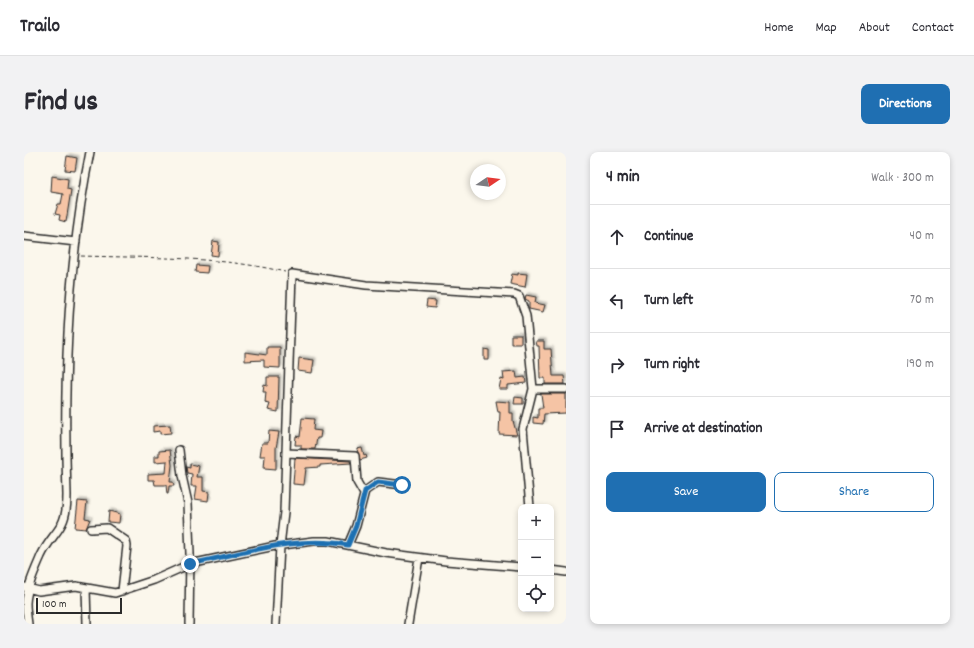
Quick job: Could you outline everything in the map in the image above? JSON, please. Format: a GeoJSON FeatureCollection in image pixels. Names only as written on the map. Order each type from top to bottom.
{"type":"FeatureCollection","features":[{"type":"Feature","properties":{"kind":"street"},"geometry":{"type":"LineString","coordinates":[[28,624],[26,588],[41,556],[62,528],[65,517],[67,501],[66,339],[76,242],[83,188],[90,152]]}},
{"type":"Feature","properties":{"kind":"street"},"geometry":{"type":"LineString","coordinates":[[24,236],[76,242]]}},
{"type":"Feature","properties":{"kind":"street"},"geometry":{"type":"LineString","coordinates":[[276,624],[280,546],[284,512],[292,274],[366,285],[517,294],[521,300],[526,316],[533,389],[523,430],[530,504]]}},
{"type":"Feature","properties":{"kind":"street"},"geometry":{"type":"LineString","coordinates":[[533,389],[566,389]]}},
{"type":"Feature","properties":{"kind":"street"},"geometry":{"type":"LineString","coordinates":[[179,450],[182,476],[188,503],[190,564],[189,624]]}},
{"type":"Feature","properties":{"kind":"street"},"geometry":{"type":"LineString","coordinates":[[286,453],[355,456],[357,482],[364,494]]}},
{"type":"Feature","properties":{"kind":"street"},"geometry":{"type":"LineString","coordinates":[[348,545],[356,526],[364,494],[368,488],[378,482],[402,485]]}},
{"type":"Feature","properties":{"kind":"street"},"geometry":{"type":"LineString","coordinates":[[91,529],[107,528],[126,541],[127,546],[122,591]]}},
{"type":"Feature","properties":{"kind":"street"},"geometry":{"type":"LineString","coordinates":[[26,588],[38,592],[73,586],[109,593],[122,591],[190,564],[280,546],[328,541],[419,558],[518,567]]}},
{"type":"Feature","properties":{"kind":"street"},"geometry":{"type":"LineString","coordinates":[[408,624],[419,558]]}},
{"type":"Feature","properties":{"kind":"street"},"geometry":{"type":"LineString","coordinates":[[554,570],[566,572]]}},
{"type":"Feature","properties":{"kind":"street"},"geometry":{"type":"LineString","coordinates":[[86,588],[87,624]]}},
{"type":"Feature","properties":{"kind":"path"},"geometry":{"type":"LineString","coordinates":[[75,256],[178,259],[241,264],[292,274]]}},
{"type":"Feature","properties":{"kind":"building"},"geometry":{"type":"Polygon","coordinates":[[[67,156],[77,158],[75,171],[65,170],[67,156]]]}},
{"type":"Feature","properties":{"kind":"building"},"geometry":{"type":"Polygon","coordinates":[[[52,176],[68,179],[67,189],[71,190],[66,222],[59,220],[60,215],[55,214],[58,204],[61,204],[63,194],[51,192],[52,176]]]}},
{"type":"Feature","properties":{"kind":"building"},"geometry":{"type":"Polygon","coordinates":[[[213,241],[219,242],[218,256],[211,255],[213,241]]]}},
{"type":"Feature","properties":{"kind":"building"},"geometry":{"type":"Polygon","coordinates":[[[196,265],[208,266],[207,273],[195,272],[196,265]]]}},
{"type":"Feature","properties":{"kind":"building"},"geometry":{"type":"Polygon","coordinates":[[[518,273],[527,274],[525,287],[510,284],[512,274],[518,275],[518,273]]]}},
{"type":"Feature","properties":{"kind":"building"},"geometry":{"type":"Polygon","coordinates":[[[526,295],[536,297],[535,303],[545,305],[543,312],[529,309],[529,301],[525,299],[526,295]]]}},
{"type":"Feature","properties":{"kind":"building"},"geometry":{"type":"Polygon","coordinates":[[[427,300],[436,301],[435,308],[426,307],[427,300]]]}},
{"type":"Feature","properties":{"kind":"building"},"geometry":{"type":"Polygon","coordinates":[[[511,335],[521,335],[521,344],[511,344],[511,335]]]}},
{"type":"Feature","properties":{"kind":"building"},"geometry":{"type":"Polygon","coordinates":[[[536,341],[544,341],[544,349],[551,349],[553,376],[564,376],[565,384],[545,384],[545,378],[540,378],[539,346],[537,346],[536,341]]]}},
{"type":"Feature","properties":{"kind":"building"},"geometry":{"type":"Polygon","coordinates":[[[267,347],[280,347],[280,368],[264,367],[264,360],[245,361],[245,352],[267,355],[267,347]]]}},
{"type":"Feature","properties":{"kind":"building"},"geometry":{"type":"Polygon","coordinates":[[[484,349],[489,350],[489,360],[484,360],[484,349]]]}},
{"type":"Feature","properties":{"kind":"building"},"geometry":{"type":"Polygon","coordinates":[[[299,358],[314,360],[312,373],[298,371],[299,358]]]}},
{"type":"Feature","properties":{"kind":"building"},"geometry":{"type":"Polygon","coordinates":[[[516,371],[517,378],[525,377],[526,383],[508,385],[508,389],[499,389],[501,379],[504,380],[503,372],[516,371]]]}},
{"type":"Feature","properties":{"kind":"building"},"geometry":{"type":"Polygon","coordinates":[[[267,377],[279,377],[278,412],[268,410],[270,404],[265,403],[266,392],[263,392],[264,385],[267,386],[267,377]]]}},
{"type":"Feature","properties":{"kind":"building"},"geometry":{"type":"Polygon","coordinates":[[[541,394],[566,394],[566,413],[544,414],[543,424],[533,423],[533,417],[538,418],[538,408],[543,408],[541,394]]]}},
{"type":"Feature","properties":{"kind":"building"},"geometry":{"type":"Polygon","coordinates":[[[515,397],[523,398],[523,404],[514,404],[515,397]]]}},
{"type":"Feature","properties":{"kind":"building"},"geometry":{"type":"Polygon","coordinates":[[[496,401],[510,402],[510,413],[513,413],[513,421],[517,435],[499,434],[500,412],[498,412],[496,401]]]}},
{"type":"Feature","properties":{"kind":"building"},"geometry":{"type":"Polygon","coordinates":[[[302,418],[314,419],[313,430],[321,431],[320,438],[317,438],[315,449],[301,449],[301,445],[295,445],[296,436],[300,437],[302,418]]]}},
{"type":"Feature","properties":{"kind":"building"},"geometry":{"type":"Polygon","coordinates":[[[170,425],[171,433],[160,434],[160,431],[153,432],[153,426],[170,425]]]}},
{"type":"Feature","properties":{"kind":"building"},"geometry":{"type":"Polygon","coordinates":[[[269,431],[279,432],[276,448],[276,469],[264,468],[265,456],[260,456],[262,443],[268,443],[269,431]]]}},
{"type":"Feature","properties":{"kind":"building"},"geometry":{"type":"Polygon","coordinates":[[[362,448],[364,456],[366,455],[367,458],[360,460],[357,449],[362,448]]]}},
{"type":"Feature","properties":{"kind":"building"},"geometry":{"type":"Polygon","coordinates":[[[170,450],[172,465],[170,482],[173,482],[174,486],[169,486],[167,494],[166,485],[155,485],[154,480],[148,480],[148,474],[166,473],[167,461],[155,462],[155,456],[159,456],[159,451],[170,450]]]}},
{"type":"Feature","properties":{"kind":"building"},"geometry":{"type":"Polygon","coordinates":[[[295,458],[350,461],[351,463],[320,465],[320,467],[306,468],[304,485],[293,484],[295,458]]]}},
{"type":"Feature","properties":{"kind":"building"},"geometry":{"type":"Polygon","coordinates":[[[190,464],[199,466],[197,477],[203,477],[203,491],[209,492],[208,501],[195,499],[197,486],[191,486],[192,474],[187,473],[186,467],[190,468],[190,464]]]}},
{"type":"Feature","properties":{"kind":"building"},"geometry":{"type":"Polygon","coordinates":[[[78,501],[87,502],[85,518],[90,519],[86,529],[75,528],[78,501]]]}},
{"type":"Feature","properties":{"kind":"building"},"geometry":{"type":"Polygon","coordinates":[[[109,511],[120,514],[119,523],[108,522],[109,511]]]}},
{"type":"Feature","properties":{"kind":"route"},"geometry":{"type":"LineString","coordinates":[[190,564],[275,546],[299,543],[328,541],[348,545],[359,517],[365,491],[374,483],[378,482],[402,485]]}}]}
